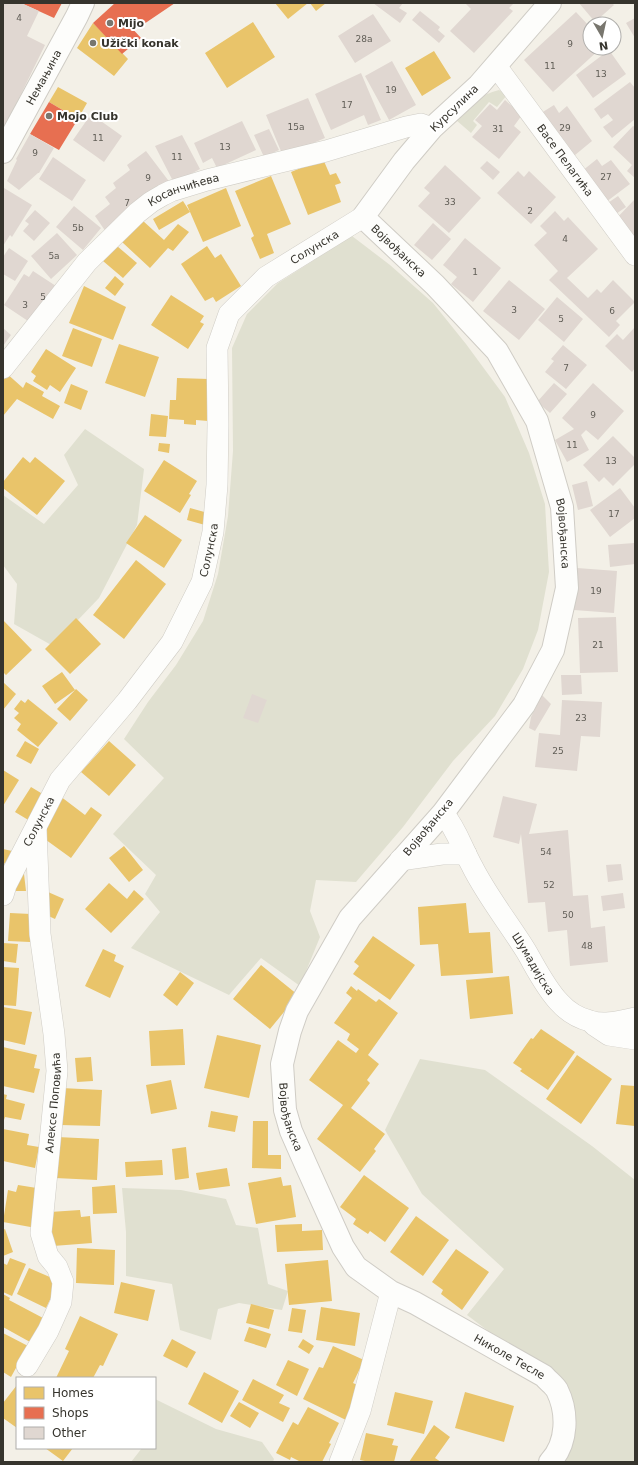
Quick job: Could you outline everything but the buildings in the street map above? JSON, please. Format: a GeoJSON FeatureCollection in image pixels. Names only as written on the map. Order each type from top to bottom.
{"type":"FeatureCollection","features":[{"type":"Feature","properties":{"kind":"street","name":"Курсулина"},"geometry":{"type":"LineString","coordinates":[[363,217],[404,161],[432,128],[467,97],[496,66],[537,16],[550,3]]}},
{"type":"Feature","properties":{"kind":"street","name":"Немањина"},"geometry":{"type":"LineString","coordinates":[[3,152],[84,7]]}},
{"type":"Feature","properties":{"kind":"street","name":"Васе Пелагића"},"geometry":{"type":"LineString","coordinates":[[496,66],[635,255]]}},
{"type":"Feature","properties":{"kind":"street","name":"Косанчићева"},"geometry":{"type":"LineString","coordinates":[[3,368],[87,262],[136,213],[163,195],[176,189],[207,180],[326,151],[411,126],[421,124],[432,128]]}},
{"type":"Feature","properties":{"kind":"street","name":"Војвођанска"},"geometry":{"type":"LineString","coordinates":[[363,217],[435,285],[497,351],[537,421],[562,507],[567,588],[553,650],[524,705],[443,813],[350,918],[297,1011],[290,1031],[282,1064],[285,1110],[291,1131],[343,1247],[356,1267],[391,1292]]}},
{"type":"Feature","properties":{"kind":"street","name":"Солунска"},"geometry":{"type":"LineString","coordinates":[[3,895],[60,780],[127,701],[172,642],[202,582],[212,532],[217,485],[217,348],[229,314],[266,277],[363,217]]}},
{"type":"Feature","properties":{"kind":"street","name":"Шумадијска"},"geometry":{"type":"LineString","coordinates":[[443,813],[453,827],[466,854],[498,909],[525,950],[546,986],[559,1002],[580,1018],[591,1022],[602,1023],[635,1018]]}},
{"type":"Feature","properties":{"kind":"street","name":"Алексе Поповића"},"geometry":{"type":"LineString","coordinates":[[27,1366],[48,1331],[61,1302],[63,1282],[57,1267],[48,1256],[41,1232],[57,1071],[54,1034],[40,934],[36,826]]}},
{"type":"Feature","properties":{"kind":"street"},"geometry":{"type":"LineString","coordinates":[[400,860],[442,854],[466,854]]}},
{"type":"Feature","properties":{"kind":"street"},"geometry":{"type":"LineString","coordinates":[[591,1022],[609,1035],[635,1039]]}},
{"type":"Feature","properties":{"kind":"street"},"geometry":{"type":"LineString","coordinates":[[340,1462],[360,1410],[391,1292]]}},
{"type":"Feature","properties":{"kind":"street","name":"Николе Тесле"},"geometry":{"type":"LineString","coordinates":[[391,1292],[415,1303],[544,1376],[556,1389],[562,1403],[565,1418],[562,1439],[555,1457],[550,1462]]}},
{"type":"Feature","properties":{"kind":"green space"},"geometry":{"type":"Polygon","coordinates":[[[499,90],[507,95],[497,107],[489,102],[473,121],[477,125],[471,133],[456,120],[481,98],[499,90]]]}},
{"type":"Feature","properties":{"kind":"green space"},"geometry":{"type":"Polygon","coordinates":[[[352,236],[390,265],[433,303],[466,344],[505,397],[529,453],[545,504],[549,572],[538,630],[523,669],[495,716],[453,761],[403,827],[356,882],[316,880],[310,911],[320,937],[300,986],[261,958],[229,995],[131,948],[160,912],[145,894],[156,875],[113,834],[164,778],[124,739],[148,702],[176,665],[203,621],[218,574],[228,516],[233,451],[232,348],[247,314],[278,283],[352,236]]]}},
{"type":"Feature","properties":{"kind":"green space"},"geometry":{"type":"Polygon","coordinates":[[[85,429],[144,469],[137,525],[99,598],[53,646],[14,624],[17,584],[3,565],[3,495],[44,524],[78,485],[64,455],[85,429]]]}},
{"type":"Feature","properties":{"kind":"green space"},"geometry":{"type":"Polygon","coordinates":[[[420,1059],[485,1070],[592,1146],[635,1180],[635,1462],[545,1462],[567,1443],[549,1377],[467,1315],[504,1269],[422,1194],[385,1130],[420,1059]]]}},
{"type":"Feature","properties":{"kind":"green space"},"geometry":{"type":"Polygon","coordinates":[[[122,1188],[181,1190],[226,1199],[236,1225],[258,1228],[268,1284],[288,1291],[282,1310],[239,1303],[218,1309],[211,1340],[180,1330],[172,1284],[126,1276],[126,1232],[122,1188]]]}},
{"type":"Feature","properties":{"kind":"green space"},"geometry":{"type":"Polygon","coordinates":[[[156,1399],[216,1429],[262,1442],[274,1459],[273,1462],[131,1462],[141,1449],[156,1449],[156,1399]]]}},
{"type":"Feature","properties":{"kind":"place","name":"Mijo"},"geometry":{"type":"Point","coordinates":[110,23]}},
{"type":"Feature","properties":{"kind":"place","name":"Užički konak"},"geometry":{"type":"Point","coordinates":[93,43]}},
{"type":"Feature","properties":{"kind":"place","name":"Mojo Club"},"geometry":{"type":"Point","coordinates":[49,116]}}]}
